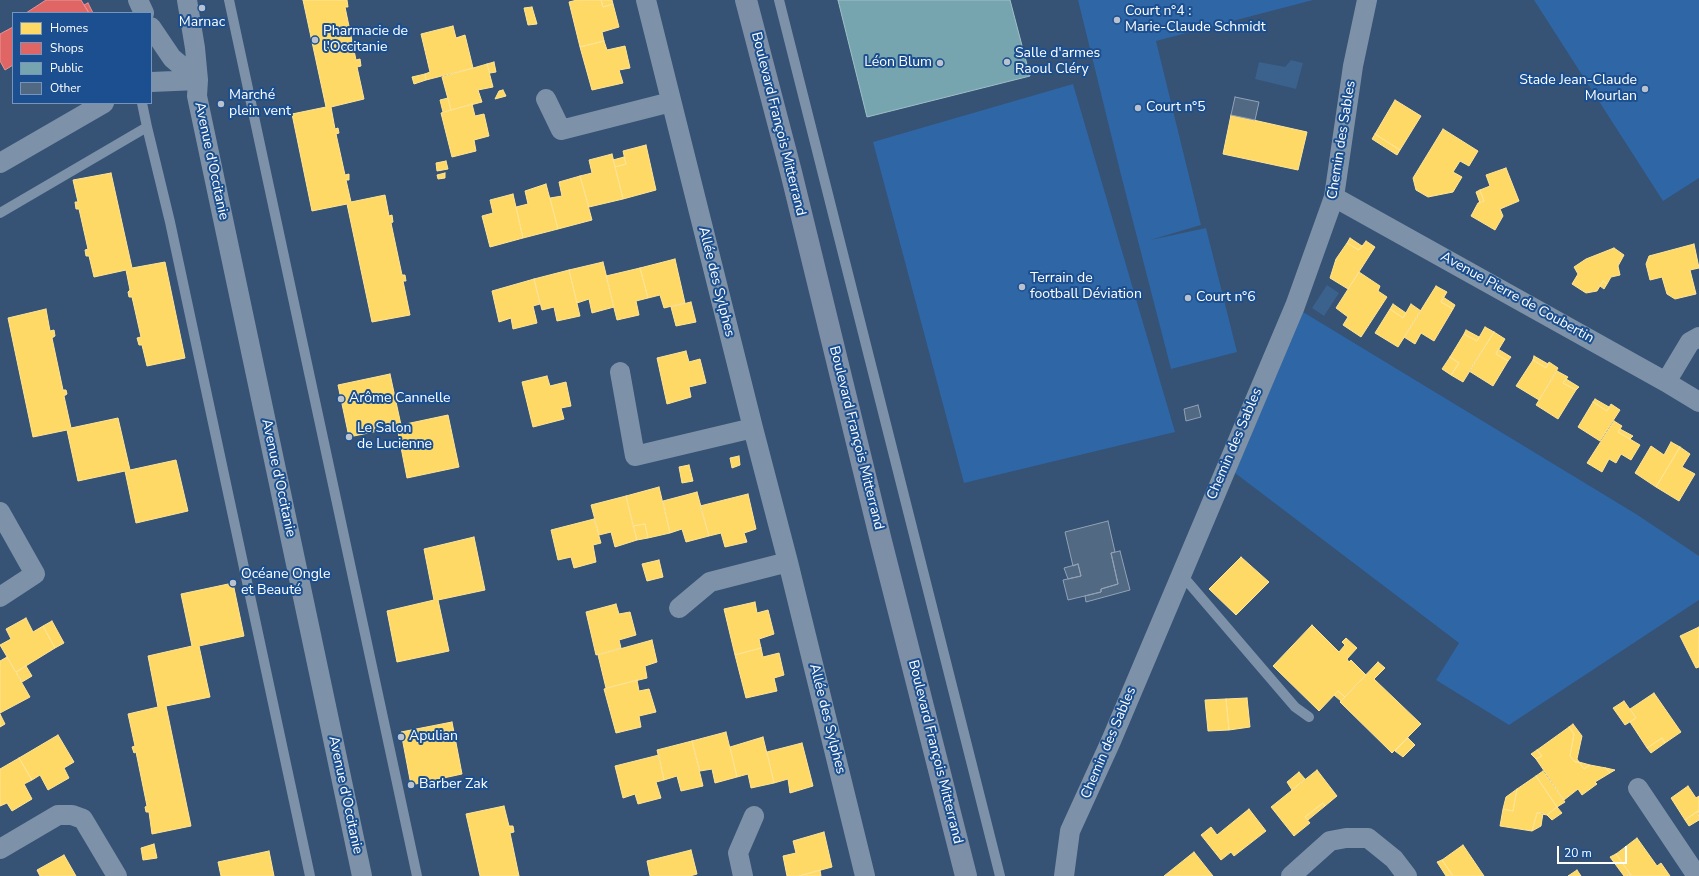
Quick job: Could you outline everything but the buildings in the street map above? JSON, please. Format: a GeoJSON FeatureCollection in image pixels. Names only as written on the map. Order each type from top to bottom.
{"type":"FeatureCollection","features":[{"type":"Feature","properties":{"kind":"main road","name":"Boulevard François Mitterrand"},"geometry":{"type":"LineString","coordinates":[[746,0],[791,172],[868,487],[966,876]]}},
{"type":"Feature","properties":{"kind":"street"},"geometry":{"type":"LineString","coordinates":[[138,0],[144,12]]}},
{"type":"Feature","properties":{"kind":"street","name":"Avenue d'Occitanie"},"geometry":{"type":"LineString","coordinates":[[187,0],[195,48],[198,96],[362,876]]}},
{"type":"Feature","properties":{"kind":"street","name":"Allée des Sylphes"},"geometry":{"type":"LineString","coordinates":[[646,0],[788,562],[865,876]]}},
{"type":"Feature","properties":{"kind":"street","name":"Chemin des Sables"},"geometry":{"type":"LineString","coordinates":[[1064,876],[1070,831],[1111,741],[1294,306],[1334,197],[1353,66],[1367,0]]}},
{"type":"Feature","properties":{"kind":"street"},"geometry":{"type":"LineString","coordinates":[[152,28],[172,58],[198,80]]}},
{"type":"Feature","properties":{"kind":"street"},"geometry":{"type":"LineString","coordinates":[[152,82],[198,80]]}},
{"type":"Feature","properties":{"kind":"street"},"geometry":{"type":"LineString","coordinates":[[546,99],[561,130],[671,102]]}},
{"type":"Feature","properties":{"kind":"street"},"geometry":{"type":"LineString","coordinates":[[0,163],[102,104]]}},
{"type":"Feature","properties":{"kind":"street","name":"Avenue Pierre de Coubertin"},"geometry":{"type":"LineString","coordinates":[[1334,197],[1666,382],[1699,402]]}},
{"type":"Feature","properties":{"kind":"street"},"geometry":{"type":"LineString","coordinates":[[1666,382],[1690,342],[1699,337]]}},
{"type":"Feature","properties":{"kind":"street"},"geometry":{"type":"LineString","coordinates":[[620,372],[635,456],[753,428]]}},
{"type":"Feature","properties":{"kind":"street"},"geometry":{"type":"LineString","coordinates":[[0,512],[35,574],[0,597]]}},
{"type":"Feature","properties":{"kind":"street"},"geometry":{"type":"LineString","coordinates":[[679,608],[710,582],[788,562]]}},
{"type":"Feature","properties":{"kind":"street"},"geometry":{"type":"LineString","coordinates":[[1638,788],[1697,876]]}},
{"type":"Feature","properties":{"kind":"street"},"geometry":{"type":"LineString","coordinates":[[0,849],[58,815],[72,815],[84,819],[117,876]]}},
{"type":"Feature","properties":{"kind":"street"},"geometry":{"type":"LineString","coordinates":[[743,876],[738,853],[754,816]]}},
{"type":"Feature","properties":{"kind":"street"},"geometry":{"type":"LineString","coordinates":[[1290,876],[1330,841],[1346,838],[1368,838],[1394,859],[1407,876]]}},
{"type":"Feature","properties":{"kind":"lane"},"geometry":{"type":"LineString","coordinates":[[229,0],[417,876]]}},
{"type":"Feature","properties":{"kind":"lane"},"geometry":{"type":"LineString","coordinates":[[779,0],[1000,876]]}},
{"type":"Feature","properties":{"kind":"lane"},"geometry":{"type":"LineString","coordinates":[[142,104],[172,229],[310,876]]}},
{"type":"Feature","properties":{"kind":"lane"},"geometry":{"type":"LineString","coordinates":[[0,213],[147,126]]}},
{"type":"Feature","properties":{"kind":"lane"},"geometry":{"type":"LineString","coordinates":[[1180,574],[1295,707],[1309,717]]}},
{"type":"Feature","properties":{"kind":"shaded area"},"geometry":{"type":"Polygon","coordinates":[[[1078,0],[1313,0],[1156,41],[1201,225],[1150,240],[1206,228],[1237,352],[1171,369],[1078,0]]]}},
{"type":"Feature","properties":{"kind":"shaded area","name":"Stade Jean-Claude Mourlan"},"geometry":{"type":"Polygon","coordinates":[[[1534,0],[1699,0],[1699,178],[1663,201],[1534,0]]]}},
{"type":"Feature","properties":{"kind":"shaded area"},"geometry":{"type":"Polygon","coordinates":[[[1291,60],[1303,63],[1296,89],[1255,79],[1259,62],[1285,67],[1291,60]]]}},
{"type":"Feature","properties":{"kind":"shaded area","name":"Terrain de football Déviation"},"geometry":{"type":"Polygon","coordinates":[[[1073,84],[1175,432],[964,483],[873,142],[1073,84]]]}},
{"type":"Feature","properties":{"kind":"shaded area"},"geometry":{"type":"Polygon","coordinates":[[[1327,285],[1339,293],[1324,316],[1312,308],[1327,285]]]}},
{"type":"Feature","properties":{"kind":"shaded area"},"geometry":{"type":"Polygon","coordinates":[[[1303,312],[1636,514],[1699,556],[1699,600],[1509,725],[1436,680],[1459,643],[1235,473],[1303,312]]]}},
{"type":"Feature","properties":{"kind":"place","name":"Marnac"},"geometry":{"type":"Point","coordinates":[202,8]}},
{"type":"Feature","properties":{"kind":"place","name":"Court n°4 : Marie-Claude Schmidt"},"geometry":{"type":"Point","coordinates":[1117,20]}},
{"type":"Feature","properties":{"kind":"place","name":"Pharmacie de l'Occitanie"},"geometry":{"type":"Point","coordinates":[315,40]}},
{"type":"Feature","properties":{"kind":"place","name":"Salle d'armes Raoul Cléry"},"geometry":{"type":"Point","coordinates":[1007,62]}},
{"type":"Feature","properties":{"kind":"place","name":"Léon Blum"},"geometry":{"type":"Point","coordinates":[940,63]}},
{"type":"Feature","properties":{"kind":"place","name":"Stade Jean-Claude Mourlan"},"geometry":{"type":"Point","coordinates":[1645,89]}},
{"type":"Feature","properties":{"kind":"place","name":"Marché plein vent"},"geometry":{"type":"Point","coordinates":[221,104]}},
{"type":"Feature","properties":{"kind":"place","name":"Court n°5"},"geometry":{"type":"Point","coordinates":[1138,108]}},
{"type":"Feature","properties":{"kind":"place","name":"Terrain de football Déviation"},"geometry":{"type":"Point","coordinates":[1022,287]}},
{"type":"Feature","properties":{"kind":"place","name":"Court n°6"},"geometry":{"type":"Point","coordinates":[1188,298]}},
{"type":"Feature","properties":{"kind":"place","name":"Arôme Cannelle"},"geometry":{"type":"Point","coordinates":[341,399]}},
{"type":"Feature","properties":{"kind":"place","name":"Le Salon de Lucienne"},"geometry":{"type":"Point","coordinates":[349,437]}},
{"type":"Feature","properties":{"kind":"place","name":"Océane Ongle et Beauté"},"geometry":{"type":"Point","coordinates":[233,583]}},
{"type":"Feature","properties":{"kind":"place","name":"Apulian"},"geometry":{"type":"Point","coordinates":[401,737]}},
{"type":"Feature","properties":{"kind":"place","name":"Barber Zak"},"geometry":{"type":"Point","coordinates":[411,785]}}]}
